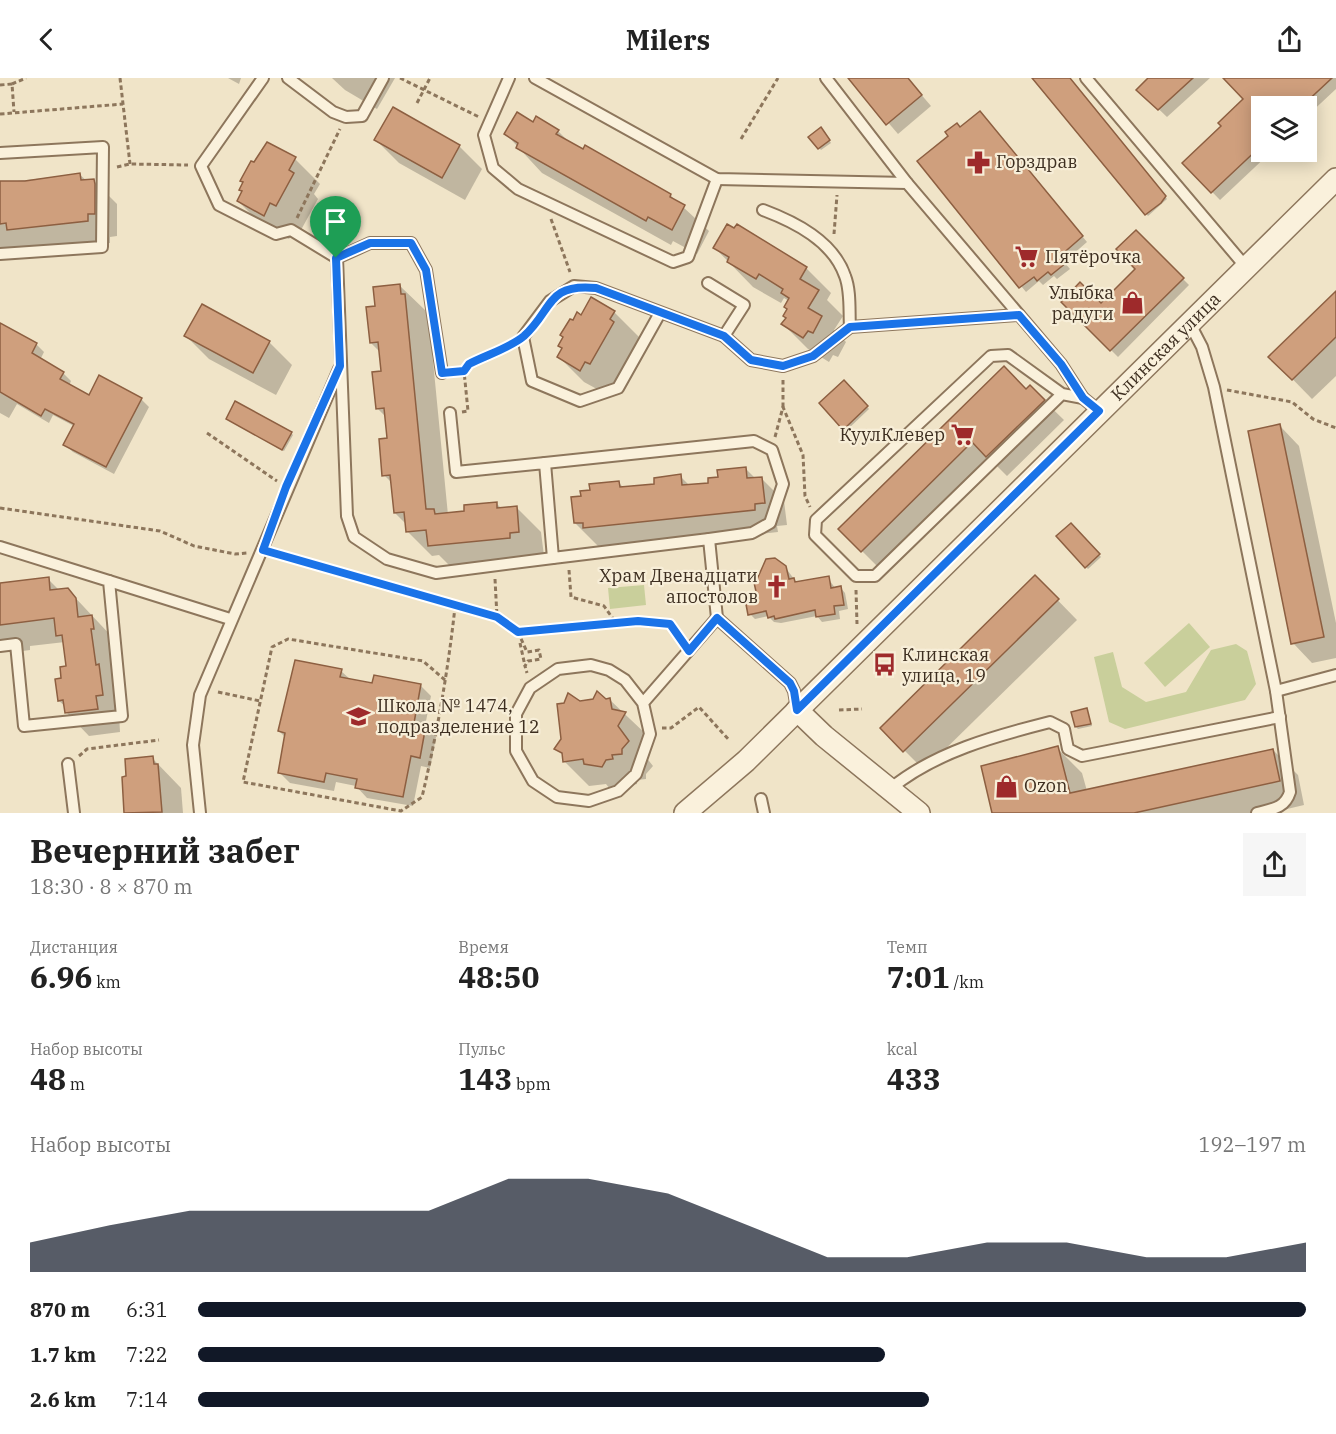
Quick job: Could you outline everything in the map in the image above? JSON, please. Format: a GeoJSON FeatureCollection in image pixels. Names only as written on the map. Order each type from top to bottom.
{"type":"FeatureCollection","features":[{"type":"Feature","properties":{"kind":"street","name":"Клинская улица"},"geometry":{"type":"LineString","coordinates":[[684,813],[746,761],[797,710],[1091,404],[1189,322],[1336,179]]}},
{"type":"Feature","properties":{"kind":"street"},"geometry":{"type":"LineString","coordinates":[[797,710],[824,736],[919,813]]}},
{"type":"Feature","properties":{"kind":"lane"},"geometry":{"type":"LineString","coordinates":[[263,78],[201,166],[219,205],[276,234],[291,230],[336,258]]}},
{"type":"Feature","properties":{"kind":"lane"},"geometry":{"type":"LineString","coordinates":[[288,78],[333,112],[346,117],[362,116],[383,78]]}},
{"type":"Feature","properties":{"kind":"lane"},"geometry":{"type":"LineString","coordinates":[[509,78],[484,135],[493,168],[518,189],[673,262],[688,257],[717,179]]}},
{"type":"Feature","properties":{"kind":"lane"},"geometry":{"type":"LineString","coordinates":[[535,78],[717,179],[907,183]]}},
{"type":"Feature","properties":{"kind":"lane"},"geometry":{"type":"LineString","coordinates":[[826,78],[907,183],[1061,364],[1091,404]]}},
{"type":"Feature","properties":{"kind":"lane"},"geometry":{"type":"LineString","coordinates":[[1086,78],[1245,266]]}},
{"type":"Feature","properties":{"kind":"lane"},"geometry":{"type":"LineString","coordinates":[[0,153],[103,147],[104,170],[102,247],[0,254]]}},
{"type":"Feature","properties":{"kind":"lane"},"geometry":{"type":"LineString","coordinates":[[763,210],[794,222],[832,252],[846,276],[850,327]]}},
{"type":"Feature","properties":{"kind":"lane"},"geometry":{"type":"LineString","coordinates":[[336,258],[370,243],[411,243],[426,270],[442,373]]}},
{"type":"Feature","properties":{"kind":"lane"},"geometry":{"type":"LineString","coordinates":[[336,258],[347,516],[354,537],[387,559],[436,573],[752,534],[770,523],[783,484],[772,450],[754,441],[456,472],[450,413]]}},
{"type":"Feature","properties":{"kind":"lane"},"geometry":{"type":"LineString","coordinates":[[708,283],[744,305],[724,336]]}},
{"type":"Feature","properties":{"kind":"lane"},"geometry":{"type":"LineString","coordinates":[[660,313],[618,388],[580,401],[532,381],[523,337],[550,301],[574,286],[596,288],[724,336],[751,360],[783,366],[813,356],[850,327],[1019,315]]}},
{"type":"Feature","properties":{"kind":"lane"},"geometry":{"type":"LineString","coordinates":[[1189,322],[1202,347],[1214,387],[1280,717],[1290,792],[1287,802],[1279,808],[1257,813]]}},
{"type":"Feature","properties":{"kind":"lane"},"geometry":{"type":"LineString","coordinates":[[1062,394],[875,576],[856,576],[815,535],[816,520],[991,356],[1008,356],[1062,394],[1091,404]]}},
{"type":"Feature","properties":{"kind":"lane"},"geometry":{"type":"LineString","coordinates":[[201,813],[193,746],[200,695],[230,619],[263,550],[286,487],[340,366]]}},
{"type":"Feature","properties":{"kind":"lane"},"geometry":{"type":"LineString","coordinates":[[545,463],[554,558]]}},
{"type":"Feature","properties":{"kind":"lane"},"geometry":{"type":"LineString","coordinates":[[709,539],[717,618],[790,683],[794,691],[797,710]]}},
{"type":"Feature","properties":{"kind":"lane"},"geometry":{"type":"LineString","coordinates":[[0,547],[230,619]]}},
{"type":"Feature","properties":{"kind":"lane"},"geometry":{"type":"LineString","coordinates":[[0,646],[16,644],[24,726],[122,716],[109,581]]}},
{"type":"Feature","properties":{"kind":"lane"},"geometry":{"type":"LineString","coordinates":[[643,703],[717,618]]}},
{"type":"Feature","properties":{"kind":"lane"},"geometry":{"type":"LineString","coordinates":[[591,665],[609,670],[625,680],[643,703],[650,734],[636,774],[618,791],[589,801],[557,797],[533,781],[516,751],[516,714],[530,688],[558,669],[591,665]]}},
{"type":"Feature","properties":{"kind":"lane"},"geometry":{"type":"LineString","coordinates":[[1276,691],[1336,675]]}},
{"type":"Feature","properties":{"kind":"lane"},"geometry":{"type":"LineString","coordinates":[[890,789],[907,775],[984,739],[1050,722],[1064,729],[1068,748],[1082,756],[1280,717]]}},
{"type":"Feature","properties":{"kind":"lane"},"geometry":{"type":"LineString","coordinates":[[68,764],[74,813]]}},
{"type":"Feature","properties":{"kind":"lane"},"geometry":{"type":"LineString","coordinates":[[761,799],[764,813]]}},
{"type":"Feature","properties":{"kind":"path"},"geometry":{"type":"LineString","coordinates":[[0,85],[12,84],[26,78]]}},
{"type":"Feature","properties":{"kind":"path"},"geometry":{"type":"LineString","coordinates":[[120,78],[130,164]]}},
{"type":"Feature","properties":{"kind":"path"},"geometry":{"type":"LineString","coordinates":[[400,78],[490,122]]}},
{"type":"Feature","properties":{"kind":"path"},"geometry":{"type":"LineString","coordinates":[[417,103],[430,78]]}},
{"type":"Feature","properties":{"kind":"path"},"geometry":{"type":"LineString","coordinates":[[741,139],[778,78]]}},
{"type":"Feature","properties":{"kind":"path"},"geometry":{"type":"LineString","coordinates":[[12,84],[14,113]]}},
{"type":"Feature","properties":{"kind":"path"},"geometry":{"type":"LineString","coordinates":[[0,114],[123,104]]}},
{"type":"Feature","properties":{"kind":"path"},"geometry":{"type":"LineString","coordinates":[[291,230],[346,117]]}},
{"type":"Feature","properties":{"kind":"path"},"geometry":{"type":"LineString","coordinates":[[104,170],[130,164],[201,166]]}},
{"type":"Feature","properties":{"kind":"path"},"geometry":{"type":"LineString","coordinates":[[832,252],[838,182]]}},
{"type":"Feature","properties":{"kind":"path"},"geometry":{"type":"LineString","coordinates":[[545,202],[566,263]]}},
{"type":"Feature","properties":{"kind":"path"},"geometry":{"type":"LineString","coordinates":[[466,391],[464,371],[469,364],[523,337]]}},
{"type":"Feature","properties":{"kind":"path"},"geometry":{"type":"LineString","coordinates":[[772,450],[783,407],[783,366]]}},
{"type":"Feature","properties":{"kind":"path"},"geometry":{"type":"LineString","coordinates":[[442,373],[464,371]]}},
{"type":"Feature","properties":{"kind":"path"},"geometry":{"type":"LineString","coordinates":[[1214,387],[1292,402],[1313,419],[1336,428]]}},
{"type":"Feature","properties":{"kind":"path"},"geometry":{"type":"LineString","coordinates":[[783,407],[802,454],[805,496],[816,520]]}},
{"type":"Feature","properties":{"kind":"path"},"geometry":{"type":"LineString","coordinates":[[207,432],[286,487]]}},
{"type":"Feature","properties":{"kind":"path"},"geometry":{"type":"LineString","coordinates":[[0,508],[160,531],[194,546],[235,554],[263,550],[455,607],[497,617],[518,632],[638,621],[670,624],[689,651]]}},
{"type":"Feature","properties":{"kind":"path"},"geometry":{"type":"LineString","coordinates":[[568,557],[571,597],[604,606],[616,623]]}},
{"type":"Feature","properties":{"kind":"path"},"geometry":{"type":"LineString","coordinates":[[494,566],[497,617]]}},
{"type":"Feature","properties":{"kind":"path"},"geometry":{"type":"LineString","coordinates":[[856,576],[857,624]]}},
{"type":"Feature","properties":{"kind":"path"},"geometry":{"type":"LineString","coordinates":[[445,680],[423,661],[288,639],[272,647],[243,782],[401,811],[422,797],[435,741],[445,680],[455,607]]}},
{"type":"Feature","properties":{"kind":"path"},"geometry":{"type":"LineString","coordinates":[[518,632],[530,688]]}},
{"type":"Feature","properties":{"kind":"path"},"geometry":{"type":"LineString","coordinates":[[520,642],[526,646],[527,652],[539,650],[541,659],[528,661],[525,666]]}},
{"type":"Feature","properties":{"kind":"path"},"geometry":{"type":"LineString","coordinates":[[218,692],[260,701]]}},
{"type":"Feature","properties":{"kind":"path"},"geometry":{"type":"LineString","coordinates":[[666,726],[671,728],[699,707],[730,741]]}},
{"type":"Feature","properties":{"kind":"path"},"geometry":{"type":"LineString","coordinates":[[840,710],[862,709]]}},
{"type":"Feature","properties":{"kind":"path"},"geometry":{"type":"LineString","coordinates":[[68,764],[87,749],[159,740]]}},
{"type":"Feature","properties":{"kind":"green space"},"geometry":{"type":"Polygon","coordinates":[[[644,585],[646,605],[610,609],[608,588],[644,585]]]}},
{"type":"Feature","properties":{"kind":"green space"},"geometry":{"type":"Polygon","coordinates":[[[1189,623],[1210,647],[1165,687],[1144,663],[1189,623]]]}},
{"type":"Feature","properties":{"kind":"green space"},"geometry":{"type":"Polygon","coordinates":[[[1236,644],[1247,651],[1256,684],[1245,700],[1125,729],[1109,722],[1094,657],[1113,652],[1122,687],[1146,702],[1186,692],[1211,650],[1236,644]]]}},
{"type":"Feature","properties":{"kind":"building"},"geometry":{"type":"Polygon","coordinates":[[[848,78],[908,78],[922,95],[886,125],[848,78]]]}},
{"type":"Feature","properties":{"kind":"building"},"geometry":{"type":"Polygon","coordinates":[[[1032,78],[1070,78],[1166,196],[1161,203],[1145,215],[1032,78]]]}},
{"type":"Feature","properties":{"kind":"building"},"geometry":{"type":"Polygon","coordinates":[[[1148,78],[1193,78],[1158,110],[1136,90],[1148,78]]]}},
{"type":"Feature","properties":{"kind":"building"},"geometry":{"type":"Polygon","coordinates":[[[1223,78],[1332,78],[1313,96],[1251,96],[1251,155],[1211,193],[1182,163],[1221,126],[1218,123],[1243,99],[1223,78]]]}},
{"type":"Feature","properties":{"kind":"building"},"geometry":{"type":"Polygon","coordinates":[[[393,107],[460,145],[442,178],[374,140],[393,107]]]}},
{"type":"Feature","properties":{"kind":"building"},"geometry":{"type":"Polygon","coordinates":[[[980,111],[1083,236],[1060,256],[1066,263],[1051,275],[1048,272],[1037,281],[1034,277],[1019,288],[917,161],[948,136],[945,132],[957,123],[960,127],[980,111]]]}},
{"type":"Feature","properties":{"kind":"building"},"geometry":{"type":"Polygon","coordinates":[[[517,112],[533,122],[536,116],[559,130],[556,134],[583,149],[585,145],[671,194],[670,197],[685,205],[672,230],[648,217],[646,221],[516,148],[518,143],[504,134],[517,112]]]}},
{"type":"Feature","properties":{"kind":"building"},"geometry":{"type":"Polygon","coordinates":[[[821,127],[830,140],[818,149],[808,137],[821,127]]]}},
{"type":"Feature","properties":{"kind":"building"},"geometry":{"type":"Polygon","coordinates":[[[267,142],[296,157],[289,170],[294,173],[276,206],[270,203],[264,216],[237,201],[242,191],[239,190],[243,182],[240,181],[251,161],[254,162],[267,142]]]}},
{"type":"Feature","properties":{"kind":"building"},"geometry":{"type":"Polygon","coordinates":[[[80,173],[81,180],[94,179],[95,184],[95,214],[88,214],[88,221],[7,230],[6,223],[0,224],[0,181],[25,181],[80,173]]]}},
{"type":"Feature","properties":{"kind":"building"},"geometry":{"type":"Polygon","coordinates":[[[727,224],[734,228],[737,224],[807,267],[800,279],[819,290],[808,308],[822,316],[813,333],[808,331],[803,338],[781,324],[786,318],[783,316],[787,309],[784,307],[789,298],[781,293],[783,289],[759,274],[756,279],[727,262],[729,257],[713,248],[727,224]]]}},
{"type":"Feature","properties":{"kind":"building"},"geometry":{"type":"Polygon","coordinates":[[[1136,230],[1184,278],[1110,351],[1061,302],[1080,282],[1101,303],[1135,269],[1116,249],[1136,230]]]}},
{"type":"Feature","properties":{"kind":"building"},"geometry":{"type":"Polygon","coordinates":[[[400,284],[401,294],[405,294],[426,509],[434,509],[435,514],[464,511],[464,505],[497,502],[497,508],[517,506],[519,532],[510,533],[510,538],[428,546],[426,530],[406,532],[404,512],[394,513],[390,475],[382,476],[379,439],[387,438],[384,408],[376,409],[372,372],[381,371],[378,342],[370,343],[366,307],[375,306],[373,287],[400,284]]]}},
{"type":"Feature","properties":{"kind":"building"},"geometry":{"type":"Polygon","coordinates":[[[1336,291],[1336,337],[1292,380],[1268,357],[1336,291]]]}},
{"type":"Feature","properties":{"kind":"building"},"geometry":{"type":"Polygon","coordinates":[[[591,297],[615,311],[610,319],[614,322],[590,364],[585,362],[580,371],[557,357],[562,348],[558,346],[563,337],[560,335],[570,319],[573,320],[577,312],[581,315],[591,297]]]}},
{"type":"Feature","properties":{"kind":"building"},"geometry":{"type":"Polygon","coordinates":[[[202,304],[270,341],[253,373],[184,336],[202,304]]]}},
{"type":"Feature","properties":{"kind":"building"},"geometry":{"type":"Polygon","coordinates":[[[0,323],[37,343],[32,353],[64,372],[60,379],[89,395],[99,375],[142,398],[106,467],[63,445],[74,424],[45,409],[41,416],[0,392],[0,323]]]}},
{"type":"Feature","properties":{"kind":"building"},"geometry":{"type":"Polygon","coordinates":[[[1004,366],[1026,389],[1030,385],[1045,400],[986,457],[972,442],[861,552],[838,529],[1004,366]]]}},
{"type":"Feature","properties":{"kind":"building"},"geometry":{"type":"Polygon","coordinates":[[[844,380],[868,406],[843,430],[819,403],[844,380]]]}},
{"type":"Feature","properties":{"kind":"building"},"geometry":{"type":"Polygon","coordinates":[[[235,401],[292,432],[282,450],[226,419],[235,401]]]}},
{"type":"Feature","properties":{"kind":"building"},"geometry":{"type":"Polygon","coordinates":[[[1280,424],[1324,637],[1291,644],[1248,431],[1280,424]]]}},
{"type":"Feature","properties":{"kind":"building"},"geometry":{"type":"Polygon","coordinates":[[[746,467],[747,478],[762,477],[765,503],[755,504],[755,510],[583,528],[583,523],[574,523],[571,497],[581,496],[580,491],[590,490],[589,484],[619,481],[620,487],[654,484],[654,478],[681,474],[682,485],[708,483],[708,478],[718,477],[717,470],[746,467]]]}},
{"type":"Feature","properties":{"kind":"building"},"geometry":{"type":"Polygon","coordinates":[[[1071,523],[1100,554],[1085,568],[1056,536],[1071,523]]]}},
{"type":"Feature","properties":{"kind":"building"},"geometry":{"type":"Polygon","coordinates":[[[775,558],[786,566],[789,579],[794,578],[795,582],[829,576],[831,588],[841,586],[844,605],[834,606],[835,614],[816,617],[815,610],[775,619],[774,616],[768,618],[766,611],[748,615],[745,599],[757,596],[753,578],[758,577],[766,559],[775,558]]]}},
{"type":"Feature","properties":{"kind":"building"},"geometry":{"type":"Polygon","coordinates":[[[1035,575],[1059,599],[903,752],[880,728],[1035,575]]]}},
{"type":"Feature","properties":{"kind":"building"},"geometry":{"type":"Polygon","coordinates":[[[49,577],[50,590],[68,588],[76,598],[78,617],[92,615],[94,629],[91,629],[103,695],[96,696],[98,709],[65,713],[63,700],[58,701],[55,679],[61,678],[60,667],[66,666],[62,635],[56,636],[54,618],[0,625],[0,583],[49,577]]]}},
{"type":"Feature","properties":{"kind":"building"},"geometry":{"type":"Polygon","coordinates":[[[295,660],[342,669],[340,677],[372,683],[374,675],[421,684],[414,723],[426,725],[420,758],[411,756],[403,797],[355,788],[357,779],[326,773],[324,782],[278,773],[285,733],[278,731],[295,660]]]}},
{"type":"Feature","properties":{"kind":"building"},"geometry":{"type":"Polygon","coordinates":[[[597,691],[606,699],[610,698],[612,709],[626,712],[618,726],[629,741],[622,749],[622,754],[612,755],[613,759],[606,760],[602,767],[584,764],[583,759],[563,762],[562,753],[554,749],[561,739],[557,704],[564,703],[568,693],[580,701],[593,699],[597,691]]]}},
{"type":"Feature","properties":{"kind":"building"},"geometry":{"type":"Polygon","coordinates":[[[1087,708],[1091,724],[1075,727],[1071,712],[1087,708]]]}},
{"type":"Feature","properties":{"kind":"building"},"geometry":{"type":"Polygon","coordinates":[[[1058,746],[1070,793],[1273,749],[1280,781],[1134,813],[992,813],[981,766],[1058,746]]]}},
{"type":"Feature","properties":{"kind":"building"},"geometry":{"type":"Polygon","coordinates":[[[153,756],[154,764],[158,764],[162,812],[124,813],[122,777],[126,776],[125,759],[153,756]]]}},
{"type":"Feature","properties":{"kind":"place","name":"Горздрав"},"geometry":{"type":"Point","coordinates":[978,162]}},
{"type":"Feature","properties":{"kind":"place","name":"Пятёрочка"},"geometry":{"type":"Point","coordinates":[1027,257]}},
{"type":"Feature","properties":{"kind":"place","name":"Улыбка радуги"},"geometry":{"type":"Point","coordinates":[1132,303]}},
{"type":"Feature","properties":{"kind":"place","name":"КуулКлевер"},"geometry":{"type":"Point","coordinates":[963,435]}},
{"type":"Feature","properties":{"kind":"place","name":"Храм Двенадцати апостолов"},"geometry":{"type":"Point","coordinates":[776,586]}},
{"type":"Feature","properties":{"kind":"place","name":"Клинская улица, 19"},"geometry":{"type":"Point","coordinates":[884,665]}},
{"type":"Feature","properties":{"kind":"place","name":"Школа № 1474, подразделение 12"},"geometry":{"type":"Point","coordinates":[359,716]}},
{"type":"Feature","properties":{"kind":"place","name":"Ozon"},"geometry":{"type":"Point","coordinates":[1006,786]}},
{"type":"Feature","properties":{"kind":"route"},"geometry":{"type":"LineString","coordinates":[[370,243],[411,243],[426,270],[442,373],[464,371],[469,364],[523,337],[550,301],[574,286],[596,288],[724,336],[751,360],[783,366],[813,356],[850,327],[1019,315],[1061,364],[1083,398],[1099,411],[797,710],[794,691],[790,683],[717,618],[689,651],[670,624],[638,621],[518,632],[497,617],[455,607],[263,550],[286,487],[340,366],[336,258],[370,243]]}}]}
